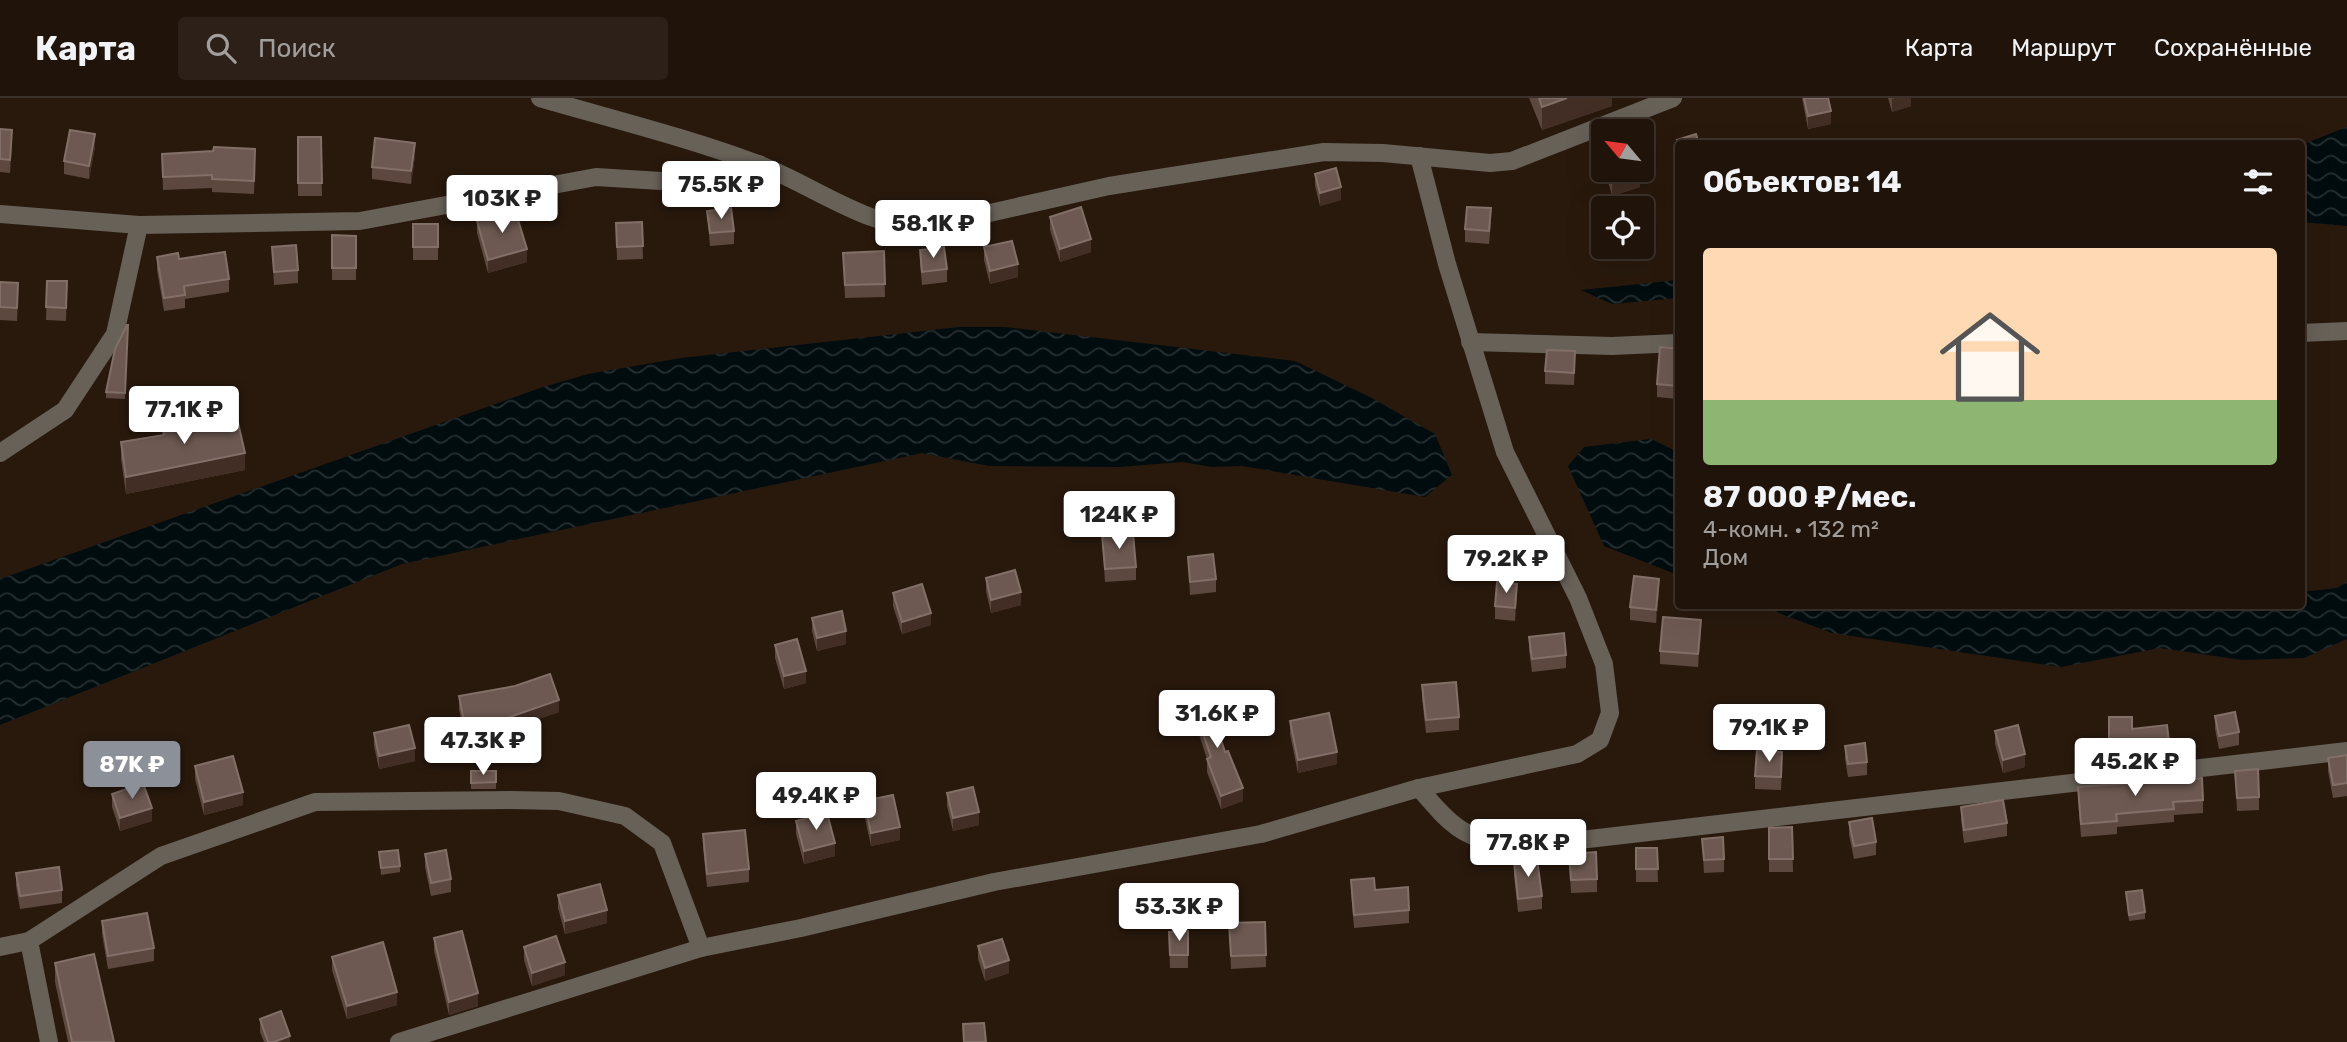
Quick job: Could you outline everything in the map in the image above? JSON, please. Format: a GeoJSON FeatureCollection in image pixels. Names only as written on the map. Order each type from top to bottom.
{"type":"FeatureCollection","features":[{"type":"Feature","properties":{"kind":"street"},"geometry":{"type":"LineString","coordinates":[[540,98],[759,164],[867,214],[909,228],[1109,186],[1324,152],[1419,156],[1490,163],[1512,161],[1673,98]]}},
{"type":"Feature","properties":{"kind":"street"},"geometry":{"type":"LineString","coordinates":[[399,1042],[701,948],[801,928],[994,881],[1261,834],[1419,788],[1577,754],[1600,740],[1609,713],[1604,664],[1594,634],[1505,452],[1470,342],[1419,156]]}},
{"type":"Feature","properties":{"kind":"street"},"geometry":{"type":"LineString","coordinates":[[0,214],[139,225],[360,220],[522,188],[596,177],[661,181],[759,164]]}},
{"type":"Feature","properties":{"kind":"street"},"geometry":{"type":"LineString","coordinates":[[0,453],[65,410],[115,334],[139,225]]}},
{"type":"Feature","properties":{"kind":"street"},"geometry":{"type":"LineString","coordinates":[[2305,333],[2347,331]]}},
{"type":"Feature","properties":{"kind":"street"},"geometry":{"type":"LineString","coordinates":[[1470,342],[1612,346],[1675,343]]}},
{"type":"Feature","properties":{"kind":"street"},"geometry":{"type":"LineString","coordinates":[[1419,788],[1452,826],[1471,837],[1520,847],[2347,751]]}},
{"type":"Feature","properties":{"kind":"street"},"geometry":{"type":"LineString","coordinates":[[0,947],[29,941],[161,856],[315,802],[511,800],[559,801],[625,816],[662,843],[701,948]]}},
{"type":"Feature","properties":{"kind":"street"},"geometry":{"type":"LineString","coordinates":[[29,941],[49,1042]]}},
{"type":"Feature","properties":{"kind":"water"},"geometry":{"type":"Polygon","coordinates":[[[2347,127],[2347,226],[2305,222],[2305,143],[2347,127]]]}},
{"type":"Feature","properties":{"kind":"water"},"geometry":{"type":"Polygon","coordinates":[[[1675,280],[1675,298],[1612,304],[1581,290],[1675,280]]]}},
{"type":"Feature","properties":{"kind":"water"},"geometry":{"type":"Polygon","coordinates":[[[959,327],[1005,327],[1295,361],[1372,398],[1435,434],[1452,475],[1425,497],[1242,466],[1212,467],[1182,462],[1120,467],[989,466],[922,453],[402,564],[0,725],[0,579],[543,387],[588,374],[681,358],[959,327]]]}},
{"type":"Feature","properties":{"kind":"water"},"geometry":{"type":"Polygon","coordinates":[[[1651,439],[1675,451],[1675,574],[1604,546],[1568,466],[1584,447],[1651,439]]]}},
{"type":"Feature","properties":{"kind":"water"},"geometry":{"type":"Polygon","coordinates":[[[2347,582],[2347,639],[2304,658],[2242,660],[2160,648],[2061,667],[1832,633],[1768,609],[2305,609],[2305,592],[2337,588],[2347,582]]]}},
{"type":"Feature","properties":{"kind":"building"},"geometry":{"type":"Polygon","coordinates":[[[1539,98],[1567,98],[1542,107],[1539,98]]]}},
{"type":"Feature","properties":{"kind":"building"},"geometry":{"type":"Polygon","coordinates":[[[1804,98],[1828,98],[1831,111],[1808,116],[1804,98]]]}},
{"type":"Feature","properties":{"kind":"building"},"geometry":{"type":"Polygon","coordinates":[[[0,129],[12,130],[10,160],[0,159],[0,129]]]}},
{"type":"Feature","properties":{"kind":"building"},"geometry":{"type":"Polygon","coordinates":[[[70,130],[95,134],[89,166],[64,161],[70,130]]]}},
{"type":"Feature","properties":{"kind":"building"},"geometry":{"type":"Polygon","coordinates":[[[1696,134],[1698,140],[1677,140],[1696,134]]]}},
{"type":"Feature","properties":{"kind":"building"},"geometry":{"type":"Polygon","coordinates":[[[298,137],[321,137],[322,183],[298,183],[298,137]]]}},
{"type":"Feature","properties":{"kind":"building"},"geometry":{"type":"Polygon","coordinates":[[[375,138],[415,143],[411,171],[372,167],[375,138]]]}},
{"type":"Feature","properties":{"kind":"building"},"geometry":{"type":"Polygon","coordinates":[[[214,147],[255,149],[254,181],[212,179],[212,175],[163,177],[162,154],[213,151],[214,147]]]}},
{"type":"Feature","properties":{"kind":"building"},"geometry":{"type":"Polygon","coordinates":[[[1336,168],[1341,187],[1320,193],[1315,174],[1336,168]]]}},
{"type":"Feature","properties":{"kind":"building"},"geometry":{"type":"Polygon","coordinates":[[[1081,207],[1091,239],[1060,249],[1050,217],[1081,207]]]}},
{"type":"Feature","properties":{"kind":"building"},"geometry":{"type":"Polygon","coordinates":[[[1467,207],[1491,208],[1489,231],[1465,229],[1467,207]]]}},
{"type":"Feature","properties":{"kind":"building"},"geometry":{"type":"Polygon","coordinates":[[[731,208],[734,231],[710,233],[707,211],[731,208]]]}},
{"type":"Feature","properties":{"kind":"building"},"geometry":{"type":"Polygon","coordinates":[[[515,210],[527,249],[488,260],[477,221],[515,210]]]}},
{"type":"Feature","properties":{"kind":"building"},"geometry":{"type":"Polygon","coordinates":[[[642,222],[643,246],[617,247],[616,223],[642,222]]]}},
{"type":"Feature","properties":{"kind":"building"},"geometry":{"type":"Polygon","coordinates":[[[413,224],[438,224],[438,247],[413,247],[413,224]]]}},
{"type":"Feature","properties":{"kind":"building"},"geometry":{"type":"Polygon","coordinates":[[[332,235],[356,236],[356,268],[332,268],[332,235]]]}},
{"type":"Feature","properties":{"kind":"building"},"geometry":{"type":"Polygon","coordinates":[[[1012,241],[1018,264],[990,271],[984,247],[1012,241]]]}},
{"type":"Feature","properties":{"kind":"building"},"geometry":{"type":"Polygon","coordinates":[[[296,245],[298,270],[274,272],[272,247],[296,245]]]}},
{"type":"Feature","properties":{"kind":"building"},"geometry":{"type":"Polygon","coordinates":[[[944,247],[947,269],[922,272],[920,250],[944,247]]]}},
{"type":"Feature","properties":{"kind":"building"},"geometry":{"type":"Polygon","coordinates":[[[884,251],[885,284],[845,285],[843,253],[884,251]]]}},
{"type":"Feature","properties":{"kind":"building"},"geometry":{"type":"Polygon","coordinates":[[[225,252],[229,279],[184,286],[185,295],[164,298],[157,257],[178,253],[179,259],[225,252]]]}},
{"type":"Feature","properties":{"kind":"building"},"geometry":{"type":"Polygon","coordinates":[[[47,281],[67,281],[66,308],[46,307],[47,281]]]}},
{"type":"Feature","properties":{"kind":"building"},"geometry":{"type":"Polygon","coordinates":[[[0,282],[18,283],[17,308],[0,307],[0,282]]]}},
{"type":"Feature","properties":{"kind":"building"},"geometry":{"type":"Polygon","coordinates":[[[127,325],[125,393],[106,392],[115,349],[127,325]]]}},
{"type":"Feature","properties":{"kind":"building"},"geometry":{"type":"Polygon","coordinates":[[[1660,347],[1675,349],[1675,386],[1657,384],[1660,347]]]}},
{"type":"Feature","properties":{"kind":"building"},"geometry":{"type":"Polygon","coordinates":[[[1547,350],[1575,351],[1574,373],[1545,371],[1547,350]]]}},
{"type":"Feature","properties":{"kind":"building"},"geometry":{"type":"Polygon","coordinates":[[[236,414],[245,453],[126,477],[121,442],[164,435],[163,430],[236,414]]]}},
{"type":"Feature","properties":{"kind":"building"},"geometry":{"type":"Polygon","coordinates":[[[1133,533],[1136,567],[1105,569],[1102,535],[1133,533]]]}},
{"type":"Feature","properties":{"kind":"building"},"geometry":{"type":"Polygon","coordinates":[[[1213,554],[1216,579],[1190,582],[1188,557],[1213,554]]]}},
{"type":"Feature","properties":{"kind":"building"},"geometry":{"type":"Polygon","coordinates":[[[1015,570],[1021,592],[991,600],[986,578],[1015,570]]]}},
{"type":"Feature","properties":{"kind":"building"},"geometry":{"type":"Polygon","coordinates":[[[1634,576],[1659,579],[1656,610],[1630,607],[1634,576]]]}},
{"type":"Feature","properties":{"kind":"building"},"geometry":{"type":"Polygon","coordinates":[[[1497,582],[1517,584],[1515,608],[1495,606],[1497,582]]]}},
{"type":"Feature","properties":{"kind":"building"},"geometry":{"type":"Polygon","coordinates":[[[922,584],[931,613],[902,622],[893,593],[922,584]]]}},
{"type":"Feature","properties":{"kind":"building"},"geometry":{"type":"Polygon","coordinates":[[[842,611],[846,631],[817,638],[812,618],[842,611]]]}},
{"type":"Feature","properties":{"kind":"building"},"geometry":{"type":"Polygon","coordinates":[[[1663,617],[1701,620],[1698,654],[1660,651],[1663,617]]]}},
{"type":"Feature","properties":{"kind":"building"},"geometry":{"type":"Polygon","coordinates":[[[1564,633],[1566,655],[1532,659],[1529,637],[1564,633]]]}},
{"type":"Feature","properties":{"kind":"building"},"geometry":{"type":"Polygon","coordinates":[[[797,639],[806,671],[784,676],[775,645],[797,639]]]}},
{"type":"Feature","properties":{"kind":"building"},"geometry":{"type":"Polygon","coordinates":[[[550,674],[559,700],[504,719],[465,727],[459,696],[515,686],[550,674]]]}},
{"type":"Feature","properties":{"kind":"building"},"geometry":{"type":"Polygon","coordinates":[[[1456,682],[1459,717],[1426,720],[1422,685],[1456,682]]]}},
{"type":"Feature","properties":{"kind":"building"},"geometry":{"type":"Polygon","coordinates":[[[1207,696],[1225,752],[1228,751],[1243,788],[1221,796],[1207,759],[1211,757],[1192,701],[1207,696]]]}},
{"type":"Feature","properties":{"kind":"building"},"geometry":{"type":"Polygon","coordinates":[[[2235,712],[2239,732],[2219,736],[2215,716],[2235,712]]]}},
{"type":"Feature","properties":{"kind":"building"},"geometry":{"type":"Polygon","coordinates":[[[1329,713],[1337,752],[1298,760],[1290,721],[1329,713]]]}},
{"type":"Feature","properties":{"kind":"building"},"geometry":{"type":"Polygon","coordinates":[[[2109,717],[2132,717],[2132,729],[2167,725],[2169,742],[2109,742],[2109,717]]]}},
{"type":"Feature","properties":{"kind":"building"},"geometry":{"type":"Polygon","coordinates":[[[409,725],[415,748],[379,756],[374,733],[409,725]]]}},
{"type":"Feature","properties":{"kind":"building"},"geometry":{"type":"Polygon","coordinates":[[[2018,725],[2025,754],[2003,760],[1995,731],[2018,725]]]}},
{"type":"Feature","properties":{"kind":"building"},"geometry":{"type":"Polygon","coordinates":[[[1865,743],[1867,762],[1848,764],[1845,746],[1865,743]]]}},
{"type":"Feature","properties":{"kind":"building"},"geometry":{"type":"Polygon","coordinates":[[[1757,750],[1782,752],[1781,777],[1755,776],[1757,750]]]}},
{"type":"Feature","properties":{"kind":"building"},"geometry":{"type":"Polygon","coordinates":[[[2347,755],[2347,783],[2333,785],[2328,758],[2347,755]]]}},
{"type":"Feature","properties":{"kind":"building"},"geometry":{"type":"Polygon","coordinates":[[[233,756],[243,792],[204,802],[195,766],[233,756]]]}},
{"type":"Feature","properties":{"kind":"building"},"geometry":{"type":"Polygon","coordinates":[[[2258,769],[2259,797],[2237,798],[2235,771],[2258,769]]]}},
{"type":"Feature","properties":{"kind":"building"},"geometry":{"type":"Polygon","coordinates":[[[471,771],[496,771],[496,782],[471,783],[471,771]]]}},
{"type":"Feature","properties":{"kind":"building"},"geometry":{"type":"Polygon","coordinates":[[[2202,778],[2203,800],[2173,802],[2174,809],[2116,814],[2117,821],[2081,824],[2078,787],[2202,778]]]}},
{"type":"Feature","properties":{"kind":"building"},"geometry":{"type":"Polygon","coordinates":[[[143,783],[152,808],[120,818],[112,794],[143,783]]]}},
{"type":"Feature","properties":{"kind":"building"},"geometry":{"type":"Polygon","coordinates":[[[973,787],[979,812],[953,818],[947,793],[973,787]]]}},
{"type":"Feature","properties":{"kind":"building"},"geometry":{"type":"Polygon","coordinates":[[[893,795],[900,827],[871,833],[864,801],[893,795]]]}},
{"type":"Feature","properties":{"kind":"building"},"geometry":{"type":"Polygon","coordinates":[[[2003,800],[2007,823],[1964,830],[1961,807],[2003,800]]]}},
{"type":"Feature","properties":{"kind":"building"},"geometry":{"type":"Polygon","coordinates":[[[827,813],[835,843],[804,851],[796,821],[827,813]]]}},
{"type":"Feature","properties":{"kind":"building"},"geometry":{"type":"Polygon","coordinates":[[[1872,818],[1876,842],[1854,846],[1849,822],[1872,818]]]}},
{"type":"Feature","properties":{"kind":"building"},"geometry":{"type":"Polygon","coordinates":[[[1792,827],[1793,859],[1769,859],[1769,828],[1792,827]]]}},
{"type":"Feature","properties":{"kind":"building"},"geometry":{"type":"Polygon","coordinates":[[[745,830],[749,869],[707,874],[703,834],[745,830]]]}},
{"type":"Feature","properties":{"kind":"building"},"geometry":{"type":"Polygon","coordinates":[[[1723,837],[1724,859],[1704,860],[1702,839],[1723,837]]]}},
{"type":"Feature","properties":{"kind":"building"},"geometry":{"type":"Polygon","coordinates":[[[1636,848],[1657,848],[1658,869],[1636,869],[1636,848]]]}},
{"type":"Feature","properties":{"kind":"building"},"geometry":{"type":"Polygon","coordinates":[[[398,850],[400,866],[381,868],[379,852],[398,850]]]}},
{"type":"Feature","properties":{"kind":"building"},"geometry":{"type":"Polygon","coordinates":[[[446,850],[451,879],[431,883],[425,854],[446,850]]]}},
{"type":"Feature","properties":{"kind":"building"},"geometry":{"type":"Polygon","coordinates":[[[1596,852],[1597,879],[1571,880],[1569,854],[1596,852]]]}},
{"type":"Feature","properties":{"kind":"building"},"geometry":{"type":"Polygon","coordinates":[[[1537,859],[1542,896],[1518,899],[1514,862],[1537,859]]]}},
{"type":"Feature","properties":{"kind":"building"},"geometry":{"type":"Polygon","coordinates":[[[59,867],[62,890],[20,896],[16,873],[59,867]]]}},
{"type":"Feature","properties":{"kind":"building"},"geometry":{"type":"Polygon","coordinates":[[[1374,878],[1375,890],[1408,887],[1409,910],[1354,915],[1351,880],[1374,878]]]}},
{"type":"Feature","properties":{"kind":"building"},"geometry":{"type":"Polygon","coordinates":[[[600,884],[607,910],[565,921],[558,895],[600,884]]]}},
{"type":"Feature","properties":{"kind":"building"},"geometry":{"type":"Polygon","coordinates":[[[2142,890],[2145,912],[2129,915],[2126,892],[2142,890]]]}},
{"type":"Feature","properties":{"kind":"building"},"geometry":{"type":"Polygon","coordinates":[[[147,913],[154,948],[108,956],[102,921],[147,913]]]}},
{"type":"Feature","properties":{"kind":"building"},"geometry":{"type":"Polygon","coordinates":[[[1265,922],[1266,955],[1231,956],[1229,923],[1265,922]]]}},
{"type":"Feature","properties":{"kind":"building"},"geometry":{"type":"Polygon","coordinates":[[[462,931],[478,993],[449,1002],[434,938],[462,931]]]}},
{"type":"Feature","properties":{"kind":"building"},"geometry":{"type":"Polygon","coordinates":[[[1188,931],[1188,955],[1170,955],[1169,932],[1188,931]]]}},
{"type":"Feature","properties":{"kind":"building"},"geometry":{"type":"Polygon","coordinates":[[[556,936],[565,962],[532,973],[524,947],[556,936]]]}},
{"type":"Feature","properties":{"kind":"building"},"geometry":{"type":"Polygon","coordinates":[[[1002,939],[1009,960],[985,968],[978,946],[1002,939]]]}},
{"type":"Feature","properties":{"kind":"building"},"geometry":{"type":"Polygon","coordinates":[[[383,942],[397,992],[347,1006],[332,957],[383,942]]]}},
{"type":"Feature","properties":{"kind":"building"},"geometry":{"type":"Polygon","coordinates":[[[94,954],[114,1042],[72,1042],[55,963],[94,954]]]}},
{"type":"Feature","properties":{"kind":"building"},"geometry":{"type":"Polygon","coordinates":[[[281,1011],[290,1036],[268,1042],[260,1019],[281,1011]]]}},
{"type":"Feature","properties":{"kind":"building"},"geometry":{"type":"Polygon","coordinates":[[[984,1023],[986,1042],[964,1042],[963,1024],[984,1023]]]}}]}
